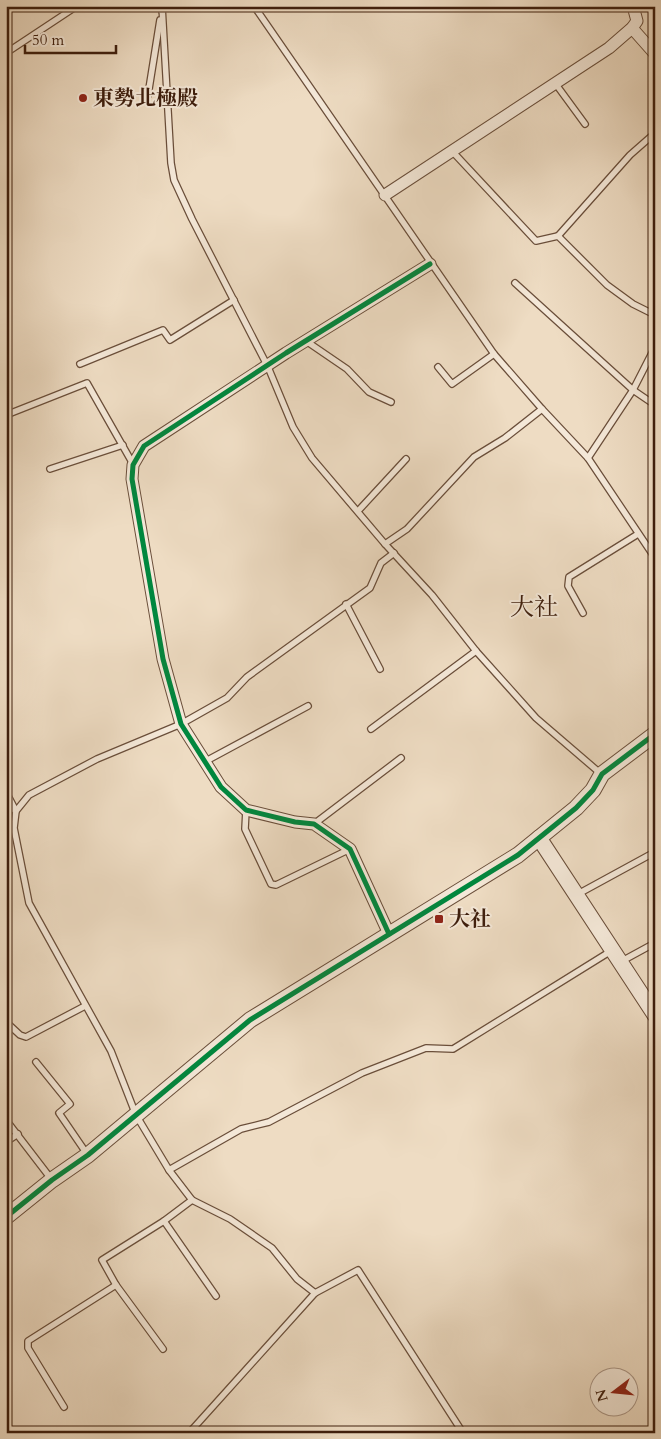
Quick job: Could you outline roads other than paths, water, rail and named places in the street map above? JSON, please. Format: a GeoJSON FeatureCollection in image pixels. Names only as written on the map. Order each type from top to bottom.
{"type":"FeatureCollection","features":[{"type":"Feature","properties":{"kind":"street"},"geometry":{"type":"LineString","coordinates":[[385,195],[609,48],[632,28],[637,20],[633,6]]}},
{"type":"Feature","properties":{"kind":"street"},"geometry":{"type":"LineString","coordinates":[[632,28],[655,54]]}},
{"type":"Feature","properties":{"kind":"street"},"geometry":{"type":"LineString","coordinates":[[389,934],[350,849],[314,824],[295,822],[246,810],[221,787],[181,724],[163,659],[151,601],[132,479],[133,465],[144,446],[268,367],[306,340],[430,264]]}},
{"type":"Feature","properties":{"kind":"street"},"geometry":{"type":"LineString","coordinates":[[6,1217],[52,1180],[88,1155],[250,1020],[488,874],[539,838],[582,802],[602,774],[655,734]]}},
{"type":"Feature","properties":{"kind":"street"},"geometry":{"type":"LineString","coordinates":[[539,838],[655,1015]]}},
{"type":"Feature","properties":{"kind":"lane"},"geometry":{"type":"LineString","coordinates":[[6,53],[77,6]]}},
{"type":"Feature","properties":{"kind":"lane"},"geometry":{"type":"LineString","coordinates":[[162,7],[170,6]]}},
{"type":"Feature","properties":{"kind":"lane"},"geometry":{"type":"LineString","coordinates":[[254,6],[385,195],[430,264],[494,354],[588,458],[655,558]]}},
{"type":"Feature","properties":{"kind":"lane"},"geometry":{"type":"LineString","coordinates":[[148,94],[162,7]]}},
{"type":"Feature","properties":{"kind":"lane"},"geometry":{"type":"LineString","coordinates":[[162,7],[171,163],[174,180],[268,367],[293,427],[312,458],[394,554],[432,595],[476,651],[536,718],[602,774]]}},
{"type":"Feature","properties":{"kind":"lane"},"geometry":{"type":"LineString","coordinates":[[555,83],[585,124]]}},
{"type":"Feature","properties":{"kind":"lane"},"geometry":{"type":"LineString","coordinates":[[451,150],[536,241],[558,236],[630,155],[655,133]]}},
{"type":"Feature","properties":{"kind":"lane"},"geometry":{"type":"LineString","coordinates":[[558,236],[607,285],[633,304],[655,315]]}},
{"type":"Feature","properties":{"kind":"lane"},"geometry":{"type":"LineString","coordinates":[[515,283],[633,390],[655,405]]}},
{"type":"Feature","properties":{"kind":"lane"},"geometry":{"type":"LineString","coordinates":[[80,364],[163,330],[170,340],[234,300]]}},
{"type":"Feature","properties":{"kind":"lane"},"geometry":{"type":"LineString","coordinates":[[306,340],[347,369],[369,392],[391,402]]}},
{"type":"Feature","properties":{"kind":"lane"},"geometry":{"type":"LineString","coordinates":[[588,458],[633,390],[655,347]]}},
{"type":"Feature","properties":{"kind":"lane"},"geometry":{"type":"LineString","coordinates":[[438,366],[452,384],[494,354]]}},
{"type":"Feature","properties":{"kind":"lane"},"geometry":{"type":"LineString","coordinates":[[6,415],[87,383],[133,465]]}},
{"type":"Feature","properties":{"kind":"lane"},"geometry":{"type":"LineString","coordinates":[[386,544],[407,529],[474,457],[505,438],[542,409]]}},
{"type":"Feature","properties":{"kind":"lane"},"geometry":{"type":"LineString","coordinates":[[50,470],[123,445]]}},
{"type":"Feature","properties":{"kind":"lane"},"geometry":{"type":"LineString","coordinates":[[358,511],[406,459]]}},
{"type":"Feature","properties":{"kind":"lane"},"geometry":{"type":"LineString","coordinates":[[583,613],[568,586],[569,577],[638,534]]}},
{"type":"Feature","properties":{"kind":"lane"},"geometry":{"type":"LineString","coordinates":[[315,1293],[297,1279],[272,1248],[230,1219],[192,1200],[169,1170],[136,1115],[111,1051],[29,903],[14,828],[16,811],[29,795],[88,764],[181,724],[227,698],[247,677],[370,588],[381,563],[394,554]]}},
{"type":"Feature","properties":{"kind":"lane"},"geometry":{"type":"LineString","coordinates":[[346,604],[380,669]]}},
{"type":"Feature","properties":{"kind":"lane"},"geometry":{"type":"LineString","coordinates":[[371,729],[476,651]]}},
{"type":"Feature","properties":{"kind":"lane"},"geometry":{"type":"LineString","coordinates":[[206,761],[308,706]]}},
{"type":"Feature","properties":{"kind":"lane"},"geometry":{"type":"LineString","coordinates":[[314,824],[401,758]]}},
{"type":"Feature","properties":{"kind":"lane"},"geometry":{"type":"LineString","coordinates":[[6,792],[16,811]]}},
{"type":"Feature","properties":{"kind":"lane"},"geometry":{"type":"LineString","coordinates":[[6,804],[16,811]]}},
{"type":"Feature","properties":{"kind":"lane"},"geometry":{"type":"LineString","coordinates":[[246,810],[246,829],[271,884],[276,885],[350,849]]}},
{"type":"Feature","properties":{"kind":"lane"},"geometry":{"type":"LineString","coordinates":[[577,894],[655,852]]}},
{"type":"Feature","properties":{"kind":"lane"},"geometry":{"type":"LineString","coordinates":[[169,1170],[241,1129],[269,1122],[362,1073],[426,1048],[453,1049],[616,956],[655,943]]}},
{"type":"Feature","properties":{"kind":"lane"},"geometry":{"type":"LineString","coordinates":[[6,1022],[20,1035],[26,1037],[85,1006]]}},
{"type":"Feature","properties":{"kind":"lane"},"geometry":{"type":"LineString","coordinates":[[36,1062],[70,1104],[59,1113],[88,1155]]}},
{"type":"Feature","properties":{"kind":"lane"},"geometry":{"type":"LineString","coordinates":[[6,1120],[52,1180]]}},
{"type":"Feature","properties":{"kind":"lane"},"geometry":{"type":"LineString","coordinates":[[6,1142],[18,1134]]}},
{"type":"Feature","properties":{"kind":"lane"},"geometry":{"type":"LineString","coordinates":[[163,1349],[116,1285],[102,1260],[164,1221],[192,1200]]}},
{"type":"Feature","properties":{"kind":"lane"},"geometry":{"type":"LineString","coordinates":[[164,1221],[216,1296]]}},
{"type":"Feature","properties":{"kind":"lane"},"geometry":{"type":"LineString","coordinates":[[189,1433],[315,1293],[358,1270],[463,1433]]}},
{"type":"Feature","properties":{"kind":"lane"},"geometry":{"type":"LineString","coordinates":[[64,1407],[28,1348],[28,1341],[116,1285]]}},
{"type":"Feature","properties":{"kind":"place","name":"東勢北極殿"},"geometry":{"type":"Point","coordinates":[83,98]}},
{"type":"Feature","properties":{"kind":"place","name":"大社"},"geometry":{"type":"Point","coordinates":[439,919]}},
{"type":"Feature","properties":{"kind":"district","name":"大社"},"geometry":{"type":"Point","coordinates":[534,607]}}]}
